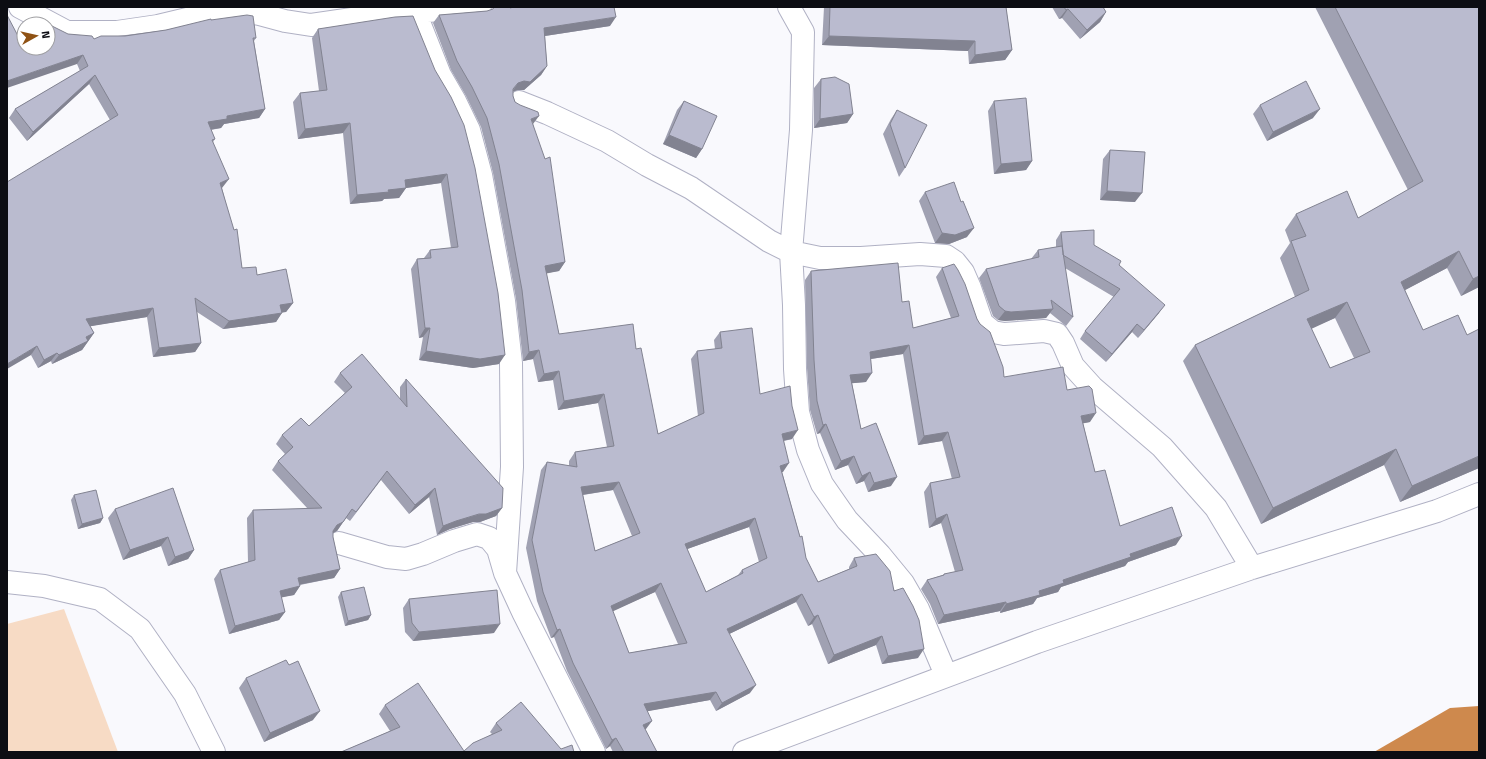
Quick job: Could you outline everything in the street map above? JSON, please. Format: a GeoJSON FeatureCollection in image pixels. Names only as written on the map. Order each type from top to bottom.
{"type":"FeatureCollection","features":[{"type":"Feature","properties":{"kind":"street"},"geometry":{"type":"LineString","coordinates":[[20,7],[66,32],[116,32],[158,26],[229,8],[285,21],[310,25],[387,14],[480,7]]}},
{"type":"Feature","properties":{"kind":"street"},"geometry":{"type":"LineString","coordinates":[[789,7],[803,32],[801,130],[791,252],[798,412],[808,450],[822,484],[847,520],[880,555],[903,583],[918,609],[946,675]]}},
{"type":"Feature","properties":{"kind":"street"},"geometry":{"type":"LineString","coordinates":[[415,12],[440,74],[456,101],[469,130],[481,175],[504,301],[511,363],[512,437],[512,474],[505,573]]}},
{"type":"Feature","properties":{"kind":"street"},"geometry":{"type":"LineString","coordinates":[[519,102],[547,113],[607,141],[647,165],[691,188],[769,241],[791,252],[820,258],[860,258],[920,254],[946,256],[955,262],[963,272],[982,323],[993,332],[1004,334],[1044,331],[1057,334],[1063,343],[1073,366],[1092,387],[1162,447],[1216,508],[1252,568]]}},
{"type":"Feature","properties":{"kind":"street"},"geometry":{"type":"LineString","coordinates":[[744,752],[1036,642],[1252,568],[1437,512],[1479,494]]}},
{"type":"Feature","properties":{"kind":"street"},"geometry":{"type":"LineString","coordinates":[[339,542],[387,557],[406,559],[477,534],[489,538],[498,549],[505,573],[523,612],[594,752]]}},
{"type":"Feature","properties":{"kind":"street"},"geometry":{"type":"LineString","coordinates":[[7,582],[44,586],[100,599],[140,629],[185,694],[214,752]]}},
{"type":"Feature","properties":{"kind":"shaded area"},"geometry":{"type":"Polygon","coordinates":[[[64,609],[118,752],[7,752],[7,624],[64,609]]]}},
{"type":"Feature","properties":{"kind":"shaded area"},"geometry":{"type":"Polygon","coordinates":[[[1479,706],[1479,752],[1374,752],[1450,708],[1479,706]]]}},
{"type":"Feature","properties":{"kind":"building"},"geometry":{"type":"Polygon","coordinates":[[[494,7],[614,7],[616,17],[544,28],[547,66],[530,82],[524,81],[518,83],[513,89],[515,102],[538,112],[539,116],[531,119],[545,159],[550,157],[565,262],[545,266],[559,334],[633,324],[636,349],[641,348],[658,434],[704,413],[697,351],[722,348],[720,332],[752,328],[760,394],[790,386],[792,406],[798,430],[782,434],[789,463],[780,466],[800,537],[802,536],[806,558],[818,582],[857,566],[854,558],[876,554],[890,571],[894,591],[903,588],[913,606],[919,620],[924,649],[888,656],[882,636],[834,655],[818,615],[814,617],[802,594],[727,629],[756,685],[722,703],[716,692],[644,704],[652,721],[643,725],[657,752],[624,752],[616,738],[612,740],[573,663],[560,629],[557,630],[543,592],[532,540],[547,462],[577,467],[575,452],[614,446],[604,394],[564,401],[559,371],[544,374],[539,350],[529,352],[522,290],[499,164],[487,118],[457,61],[439,15],[487,11],[493,9],[494,7]],[[619,482],[581,487],[595,551],[640,533],[619,482]],[[755,518],[685,544],[706,592],[743,573],[742,570],[767,558],[755,518]],[[661,583],[611,606],[629,653],[687,643],[661,583]]]}},
{"type":"Feature","properties":{"kind":"building"},"geometry":{"type":"Polygon","coordinates":[[[830,7],[1006,7],[1012,50],[975,55],[975,41],[829,36],[830,7]]]}},
{"type":"Feature","properties":{"kind":"building"},"geometry":{"type":"Polygon","coordinates":[[[1064,7],[1103,7],[1106,12],[1087,30],[1068,9],[1066,10],[1064,7]]]}},
{"type":"Feature","properties":{"kind":"building"},"geometry":{"type":"Polygon","coordinates":[[[1335,7],[1479,7],[1479,276],[1473,279],[1459,251],[1401,282],[1423,330],[1458,315],[1467,335],[1479,329],[1479,456],[1412,486],[1396,449],[1273,508],[1195,345],[1309,290],[1291,241],[1306,236],[1296,214],[1347,191],[1358,218],[1423,181],[1335,7]],[[1347,302],[1307,319],[1330,368],[1370,352],[1347,302]]]}},
{"type":"Feature","properties":{"kind":"building"},"geometry":{"type":"Polygon","coordinates":[[[7,15],[16,32],[16,56],[56,56],[56,28],[68,34],[92,36],[94,39],[101,36],[125,36],[166,30],[211,19],[247,15],[253,16],[256,38],[253,38],[265,109],[227,116],[227,119],[208,122],[215,139],[212,140],[229,179],[220,183],[234,230],[237,229],[242,268],[256,267],[257,275],[286,269],[293,303],[280,305],[282,313],[229,321],[195,298],[201,343],[159,348],[153,308],[86,319],[94,333],[86,337],[88,341],[59,355],[57,353],[44,360],[37,346],[7,364],[7,182],[118,115],[95,75],[33,132],[15,109],[88,66],[83,55],[7,81],[7,15]]]}},
{"type":"Feature","properties":{"kind":"building"},"geometry":{"type":"Polygon","coordinates":[[[413,16],[435,70],[451,97],[464,125],[475,168],[498,293],[505,355],[480,359],[426,351],[430,328],[425,328],[417,259],[431,258],[430,250],[458,247],[447,174],[405,180],[406,188],[388,190],[389,192],[357,195],[350,123],[305,129],[300,93],[327,90],[318,29],[395,17],[413,16]]]}},
{"type":"Feature","properties":{"kind":"building"},"geometry":{"type":"Polygon","coordinates":[[[835,77],[849,84],[853,114],[820,119],[821,79],[835,77]]]}},
{"type":"Feature","properties":{"kind":"building"},"geometry":{"type":"Polygon","coordinates":[[[1306,81],[1320,109],[1273,132],[1260,105],[1306,81]]]}},
{"type":"Feature","properties":{"kind":"building"},"geometry":{"type":"Polygon","coordinates":[[[1026,98],[1032,161],[1001,164],[994,101],[1026,98]]]}},
{"type":"Feature","properties":{"kind":"building"},"geometry":{"type":"Polygon","coordinates":[[[684,101],[717,116],[702,149],[669,135],[684,101]]]}},
{"type":"Feature","properties":{"kind":"building"},"geometry":{"type":"Polygon","coordinates":[[[897,110],[927,125],[905,168],[890,124],[897,110]]]}},
{"type":"Feature","properties":{"kind":"building"},"geometry":{"type":"Polygon","coordinates":[[[1110,150],[1145,152],[1142,193],[1107,191],[1110,150]]]}},
{"type":"Feature","properties":{"kind":"building"},"geometry":{"type":"Polygon","coordinates":[[[954,182],[961,202],[963,201],[974,228],[955,235],[942,233],[925,192],[954,182]]]}},
{"type":"Feature","properties":{"kind":"building"},"geometry":{"type":"Polygon","coordinates":[[[1094,230],[1094,245],[1121,261],[1119,265],[1165,305],[1144,330],[1137,324],[1112,354],[1085,331],[1120,289],[1063,255],[1061,232],[1094,230]]]}},
{"type":"Feature","properties":{"kind":"building"},"geometry":{"type":"Polygon","coordinates":[[[1062,246],[1073,317],[1051,300],[1053,309],[1011,312],[1005,311],[999,306],[986,269],[1039,257],[1038,250],[1062,246]]]}},
{"type":"Feature","properties":{"kind":"building"},"geometry":{"type":"Polygon","coordinates":[[[898,263],[902,302],[909,301],[913,328],[959,316],[942,268],[954,264],[965,284],[977,319],[980,324],[990,332],[1003,367],[1004,377],[1063,367],[1067,390],[1089,386],[1092,389],[1096,413],[1081,416],[1095,472],[1105,470],[1120,526],[1172,507],[1182,536],[1130,554],[1131,557],[1063,580],[1064,583],[1039,591],[1040,595],[1006,604],[1006,602],[944,615],[936,595],[927,580],[944,574],[963,570],[947,514],[936,519],[930,483],[960,477],[948,432],[924,436],[909,345],[870,352],[872,373],[850,375],[861,429],[876,423],[897,477],[874,483],[870,472],[862,476],[854,456],[841,461],[826,424],[823,425],[817,401],[811,271],[898,263]]]}},
{"type":"Feature","properties":{"kind":"building"},"geometry":{"type":"Polygon","coordinates":[[[362,354],[407,407],[406,379],[503,488],[502,508],[443,526],[435,488],[415,505],[387,471],[356,512],[352,509],[343,522],[337,525],[333,531],[340,569],[298,578],[300,586],[280,591],[285,612],[235,626],[220,570],[255,560],[253,510],[322,508],[278,461],[293,447],[282,435],[301,418],[309,426],[352,387],[340,373],[362,354]]]}},
{"type":"Feature","properties":{"kind":"building"},"geometry":{"type":"Polygon","coordinates":[[[173,488],[194,550],[175,557],[168,537],[130,550],[115,509],[173,488]]]}},
{"type":"Feature","properties":{"kind":"building"},"geometry":{"type":"Polygon","coordinates":[[[96,490],[103,518],[82,524],[74,495],[96,490]]]}},
{"type":"Feature","properties":{"kind":"building"},"geometry":{"type":"Polygon","coordinates":[[[364,587],[371,615],[348,621],[341,592],[364,587]]]}},
{"type":"Feature","properties":{"kind":"building"},"geometry":{"type":"Polygon","coordinates":[[[497,590],[500,624],[419,632],[412,623],[409,599],[497,590]]]}},
{"type":"Feature","properties":{"kind":"building"},"geometry":{"type":"Polygon","coordinates":[[[286,660],[289,665],[298,661],[320,711],[270,733],[246,678],[286,660]]]}},
{"type":"Feature","properties":{"kind":"building"},"geometry":{"type":"Polygon","coordinates":[[[418,683],[464,751],[473,743],[502,730],[496,723],[521,702],[561,749],[572,745],[574,752],[341,752],[400,727],[385,705],[418,683]]]}}]}
